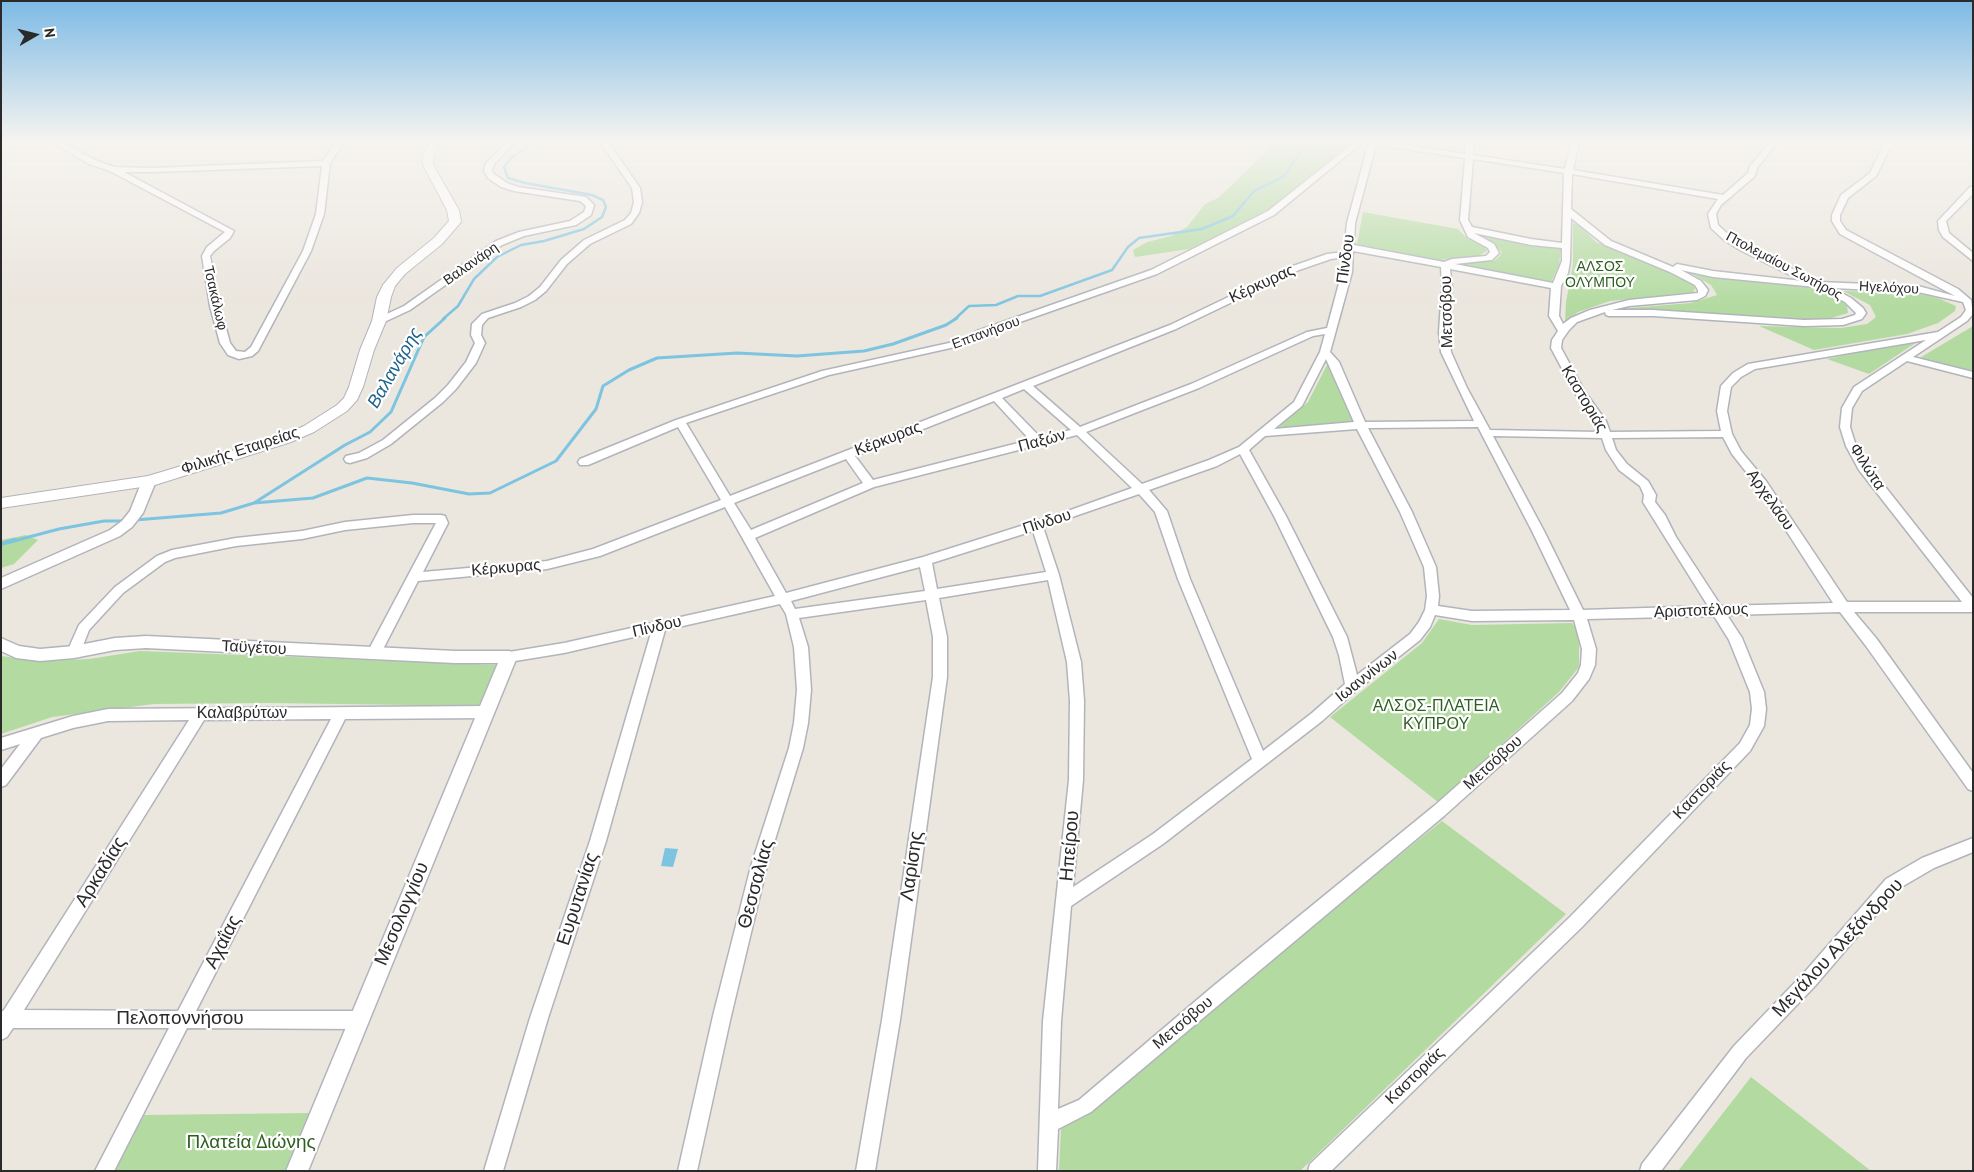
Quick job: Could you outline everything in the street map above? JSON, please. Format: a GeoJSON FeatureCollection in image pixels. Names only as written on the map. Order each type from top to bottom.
{"type":"FeatureCollection","features":[{"type":"Feature","properties":{"kind":"main road","name":"Φιλικής Εταιρείας"},"geometry":{"type":"LineString","coordinates":[[1,504],[31,497],[149,481],[286,439],[310,429],[339,410],[350,400],[354,392],[367,350],[379,321],[384,297],[394,278],[438,241],[454,222],[453,210],[446,197]]}},
{"type":"Feature","properties":{"kind":"street","name":"Τσακάλωφ"},"geometry":{"type":"LineString","coordinates":[[166,197],[230,230],[227,236],[210,248],[206,256],[215,306],[226,343],[232,353],[239,356],[251,353],[256,349],[307,251],[320,214],[322,197]]}},
{"type":"Feature","properties":{"kind":"street","name":"Βαλανάρη"},"geometry":{"type":"LineString","coordinates":[[379,321],[406,308],[499,243],[522,234],[573,223],[588,213],[589,204],[580,198],[571,197]]}},
{"type":"Feature","properties":{"kind":"street"},"geometry":{"type":"LineString","coordinates":[[350,459],[362,456],[387,442],[439,400],[471,363],[480,343],[476,335],[477,324],[485,316],[518,305],[532,298],[543,289],[564,262],[587,242],[628,222],[635,213],[637,197]]}},
{"type":"Feature","properties":{"kind":"street","name":"Επτανήσου"},"geometry":{"type":"LineString","coordinates":[[584,462],[680,422],[826,373],[954,345],[980,333],[1154,272],[1271,213],[1291,197]]}},
{"type":"Feature","properties":{"kind":"street","name":"Πίνδου"},"geometry":{"type":"LineString","coordinates":[[509,657],[564,648],[784,598],[925,561],[1037,526],[1212,463],[1243,449],[1298,404],[1325,352],[1347,272],[1352,223],[1359,197]]}},
{"type":"Feature","properties":{"kind":"street"},"geometry":{"type":"LineString","coordinates":[[1446,264],[1486,259],[1495,255],[1492,247],[1474,237],[1467,229],[1463,209],[1465,197]]}},
{"type":"Feature","properties":{"kind":"street"},"geometry":{"type":"LineString","coordinates":[[1566,210],[1608,243],[1659,264],[1698,284],[1703,290],[1702,294],[1692,298],[1618,305],[1584,315],[1574,320],[1563,332],[1554,316],[1556,286],[1565,268],[1566,246],[1566,210],[1567,197]]}},
{"type":"Feature","properties":{"kind":"street"},"geometry":{"type":"LineString","coordinates":[[1717,197],[1723,198]]}},
{"type":"Feature","properties":{"kind":"street"},"geometry":{"type":"LineString","coordinates":[[1844,197],[1836,215],[1836,221],[1843,232],[1909,269],[1944,284],[1968,302]]}},
{"type":"Feature","properties":{"kind":"street"},"geometry":{"type":"LineString","coordinates":[[1966,197],[1942,221],[1943,230],[1946,235],[1973,258]]}},
{"type":"Feature","properties":{"kind":"street","name":"Πτολεμαίου Σωτήρος"},"geometry":{"type":"LineString","coordinates":[[1584,315],[1653,313],[1778,322],[1824,323],[1849,321],[1861,315],[1857,307],[1848,300],[1743,248],[1719,232],[1714,226],[1712,210],[1723,198]]}},
{"type":"Feature","properties":{"kind":"street"},"geometry":{"type":"LineString","coordinates":[[1467,229],[1566,246]]}},
{"type":"Feature","properties":{"kind":"street","name":"Κέρκυρας"},"geometry":{"type":"LineString","coordinates":[[414,576],[527,567],[568,560],[603,550],[1173,327],[1296,268],[1348,250],[1446,264],[1556,286]]}},
{"type":"Feature","properties":{"kind":"street","name":"Μετσόβου"},"geometry":{"type":"LineString","coordinates":[[1050,1123],[1085,1106],[1217,994],[1439,812],[1567,697],[1581,682],[1588,665],[1587,639],[1579,615],[1538,531],[1462,388],[1446,352],[1444,332],[1447,282],[1446,264]]}},
{"type":"Feature","properties":{"kind":"street","name":"Ηγελόχου"},"geometry":{"type":"LineString","coordinates":[[1659,264],[1713,274],[1818,285],[1918,289],[1968,302]]}},
{"type":"Feature","properties":{"kind":"street","name":"Φιλώτα"},"geometry":{"type":"LineString","coordinates":[[1968,302],[1971,310],[1967,317],[1854,393],[1845,422],[1851,446],[1863,468],[1973,607]]}},
{"type":"Feature","properties":{"kind":"street","name":"Παξών"},"geometry":{"type":"LineString","coordinates":[[748,536],[870,484],[1079,431],[1195,386],[1310,334],[1330,330]]}},
{"type":"Feature","properties":{"kind":"street","name":"Καστοριάς"},"geometry":{"type":"LineString","coordinates":[[1317,1171],[1576,922],[1750,740],[1757,726],[1757,692],[1741,650],[1718,610],[1670,538],[1659,515],[1649,502],[1650,495],[1640,479],[1633,476],[1619,462],[1611,450],[1599,418],[1580,393],[1559,356],[1556,346],[1563,332]]}},
{"type":"Feature","properties":{"kind":"street","name":"Αρχελάου"},"geometry":{"type":"LineString","coordinates":[[1938,335],[1752,366],[1737,375],[1726,386],[1722,411],[1727,434],[1736,452],[1762,484],[1843,607],[1871,642],[1973,785]]}},
{"type":"Feature","properties":{"kind":"street","name":"Ιωαννίνων"},"geometry":{"type":"LineString","coordinates":[[1064,902],[1158,839],[1317,717],[1352,686],[1415,637],[1425,624],[1431,610],[1434,589],[1427,559],[1406,512],[1361,425],[1334,362],[1325,352]]}},
{"type":"Feature","properties":{"kind":"street"},"geometry":{"type":"LineString","coordinates":[[1906,358],[1973,376]]}},
{"type":"Feature","properties":{"kind":"street"},"geometry":{"type":"LineString","coordinates":[[1026,385],[1079,431],[1156,504],[1164,519],[1184,579],[1260,760]]}},
{"type":"Feature","properties":{"kind":"street"},"geometry":{"type":"LineString","coordinates":[[996,397],[1038,442]]}},
{"type":"Feature","properties":{"kind":"street","name":"Θεσσαλίας"},"geometry":{"type":"LineString","coordinates":[[680,422],[728,501],[792,614],[803,660],[804,690],[801,723],[796,748],[759,866],[687,1171]]}},
{"type":"Feature","properties":{"kind":"street"},"geometry":{"type":"LineString","coordinates":[[1263,433],[1361,425],[1483,428],[1606,436],[1727,434]]}},
{"type":"Feature","properties":{"kind":"street"},"geometry":{"type":"LineString","coordinates":[[1243,449],[1280,516],[1335,628],[1346,655],[1352,686]]}},
{"type":"Feature","properties":{"kind":"street"},"geometry":{"type":"LineString","coordinates":[[848,454],[870,484]]}},
{"type":"Feature","properties":{"kind":"street"},"geometry":{"type":"LineString","coordinates":[[1,584],[52,560],[101,541],[127,524],[136,513],[149,481]]}},
{"type":"Feature","properties":{"kind":"street"},"geometry":{"type":"LineString","coordinates":[[74,652],[84,628],[119,590],[161,559],[172,554],[236,542],[302,535],[346,526],[420,519],[441,519],[442,523],[374,653]]}},
{"type":"Feature","properties":{"kind":"street","name":"Ηπείρου"},"geometry":{"type":"LineString","coordinates":[[1037,526],[1053,575],[1074,662],[1077,693],[1076,780],[1052,1021],[1047,1171]]}},
{"type":"Feature","properties":{"kind":"street","name":"Λαρίσης"},"geometry":{"type":"LineString","coordinates":[[865,1171],[892,1020],[940,677],[940,636],[930,594],[925,561]]}},
{"type":"Feature","properties":{"kind":"street"},"geometry":{"type":"LineString","coordinates":[[792,614],[994,586],[1053,575]]}},
{"type":"Feature","properties":{"kind":"street","name":"Αριστοτέλους"},"geometry":{"type":"LineString","coordinates":[[1431,610],[1472,616],[1579,615],[1843,607],[1973,607]]}},
{"type":"Feature","properties":{"kind":"street","name":"Ευρυτανίας"},"geometry":{"type":"LineString","coordinates":[[492,1171],[539,1018],[598,841],[660,626]]}},
{"type":"Feature","properties":{"kind":"street","name":"Ταϋγέτου"},"geometry":{"type":"LineString","coordinates":[[1,644],[16,652],[29,654],[74,652],[114,644],[146,642],[455,657],[509,657]]}},
{"type":"Feature","properties":{"kind":"street","name":"Μεσολογγίου"},"geometry":{"type":"LineString","coordinates":[[297,1171],[509,657]]}},
{"type":"Feature","properties":{"kind":"street","name":"Καλαβρύτων"},"geometry":{"type":"LineString","coordinates":[[1,744],[90,717],[201,713],[487,712]]}},
{"type":"Feature","properties":{"kind":"street","name":"Αρκαδίας"},"geometry":{"type":"LineString","coordinates":[[4,1023],[201,713]]}},
{"type":"Feature","properties":{"kind":"street","name":"Αχαΐας"},"geometry":{"type":"LineString","coordinates":[[104,1171],[341,713]]}},
{"type":"Feature","properties":{"kind":"street"},"geometry":{"type":"LineString","coordinates":[[1,781],[36,733]]}},
{"type":"Feature","properties":{"kind":"street","name":"Μεγάλου Αλεξάνδρου"},"geometry":{"type":"LineString","coordinates":[[1649,1171],[1740,1052],[1809,980],[1892,884],[1928,863],[1973,845]]}},
{"type":"Feature","properties":{"kind":"street","name":"Πελοποννήσου"},"geometry":{"type":"LineString","coordinates":[[4,1023],[184,1019],[358,1020]]}},
{"type":"Feature","properties":{"kind":"green space"},"geometry":{"type":"Polygon","coordinates":[[[1287,197],[1256,216],[1189,249],[1135,257],[1133,250],[1147,242],[1171,236],[1187,227],[1205,204],[1218,198],[1287,197]]]}},
{"type":"Feature","properties":{"kind":"green space"},"geometry":{"type":"Polygon","coordinates":[[[1363,212],[1458,229],[1468,239],[1484,246],[1487,251],[1478,256],[1439,260],[1357,244],[1363,212]]]}},
{"type":"Feature","properties":{"kind":"green space","name":"ΑΛΣΟΣ ΟΛΥΜΠΟΥ"},"geometry":{"type":"Polygon","coordinates":[[[1573,223],[1580,226],[1596,242],[1692,283],[1695,288],[1693,293],[1610,301],[1578,312],[1565,322],[1566,302],[1573,264],[1573,223]]]}},
{"type":"Feature","properties":{"kind":"green space","name":"ΑΛΣΟΣ ΟΛΥΜΠΟΥ"},"geometry":{"type":"Polygon","coordinates":[[[1481,234],[1561,249],[1559,265],[1551,282],[1459,264],[1494,261],[1500,256],[1502,252],[1497,247],[1477,237],[1481,234]]]}},
{"type":"Feature","properties":{"kind":"green space","name":"ΑΛΣΟΣ ΟΛΥΜΠΟΥ"},"geometry":{"type":"Polygon","coordinates":[[[1691,273],[1815,288],[1838,298],[1847,306],[1848,313],[1824,320],[1790,320],[1617,309],[1691,303],[1717,295],[1711,285],[1691,273]]]}},
{"type":"Feature","properties":{"kind":"green space"},"geometry":{"type":"Polygon","coordinates":[[[1843,291],[1918,293],[1938,298],[1956,306],[1955,311],[1938,323],[1907,334],[1814,350],[1759,326],[1841,328],[1867,324],[1876,317],[1870,305],[1843,291]]]}},
{"type":"Feature","properties":{"kind":"green space"},"geometry":{"type":"Polygon","coordinates":[[[1973,326],[1973,371],[1918,359],[1973,326]]]}},
{"type":"Feature","properties":{"kind":"green space"},"geometry":{"type":"Polygon","coordinates":[[[1917,342],[1869,374],[1827,359],[1893,345],[1917,342]]]}},
{"type":"Feature","properties":{"kind":"green space"},"geometry":{"type":"Polygon","coordinates":[[[1330,364],[1356,423],[1278,428],[1308,402],[1327,365],[1330,364]]]}},
{"type":"Feature","properties":{"kind":"green space"},"geometry":{"type":"Polygon","coordinates":[[[26,535],[38,540],[14,564],[1,568],[1,540],[26,535]]]}},
{"type":"Feature","properties":{"kind":"green space","name":"ΑΛΣΟΣ-ΠΛΑΤΕΙΑ ΚΥΠΡΟΥ"},"geometry":{"type":"Polygon","coordinates":[[[1439,619],[1472,625],[1572,623],[1579,631],[1579,667],[1559,692],[1438,802],[1330,717],[1422,643],[1439,619]]]}},
{"type":"Feature","properties":{"kind":"green space"},"geometry":{"type":"Polygon","coordinates":[[[140,651],[496,665],[481,706],[268,703],[154,704],[52,717],[1,734],[1,656],[41,661],[89,659],[140,651]]]}},
{"type":"Feature","properties":{"kind":"green space"},"geometry":{"type":"Polygon","coordinates":[[[1442,821],[1566,914],[1300,1171],[1059,1171],[1061,1129],[1442,821]]]}},
{"type":"Feature","properties":{"kind":"green space"},"geometry":{"type":"Polygon","coordinates":[[[1751,1077],[1871,1171],[1678,1171],[1751,1077]]]}},
{"type":"Feature","properties":{"kind":"green space","name":"Πλατεία Διώνης"},"geometry":{"type":"Polygon","coordinates":[[[312,1113],[287,1171],[115,1171],[144,1115],[312,1113]]]}},
{"type":"Feature","properties":{"kind":"water"},"geometry":{"type":"Polygon","coordinates":[[[665,848],[678,849],[673,867],[661,866],[665,848]]]}},
{"type":"Feature","properties":{"kind":"waterway","name":"Βαλανάρης"},"geometry":{"type":"LineString","coordinates":[[443,319],[458,306],[474,279],[497,257],[521,245],[544,241],[584,229],[602,217],[606,207],[603,200],[596,197]]}},
{"type":"Feature","properties":{"kind":"waterway"},"geometry":{"type":"LineString","coordinates":[[955,319],[969,306],[996,305],[1018,296],[1040,296],[1112,270],[1128,247],[1139,238],[1202,229],[1233,216],[1249,197]]}},
{"type":"Feature","properties":{"kind":"waterway","name":"Βαλανάρης"},"geometry":{"type":"LineString","coordinates":[[254,503],[345,445],[370,432],[391,412],[424,337],[445,318]]}},
{"type":"Feature","properties":{"kind":"waterway"},"geometry":{"type":"LineString","coordinates":[[254,503],[313,498],[367,478],[412,483],[469,494],[490,493],[556,461],[596,409],[603,386],[629,370],[657,358],[737,353],[797,356],[864,351],[893,344],[946,325],[957,318]]}},
{"type":"Feature","properties":{"kind":"waterway","name":"Βαλανάρης"},"geometry":{"type":"LineString","coordinates":[[135,520],[221,513],[254,503]]}},
{"type":"Feature","properties":{"kind":"waterway","name":"Βαλανάρης"},"geometry":{"type":"LineString","coordinates":[[10,542],[59,529],[104,521],[125,521]]}},
{"type":"Feature","properties":{"kind":"waterway","name":"Βαλανάρης"},"geometry":{"type":"LineString","coordinates":[[1,544],[15,540]]}}]}
